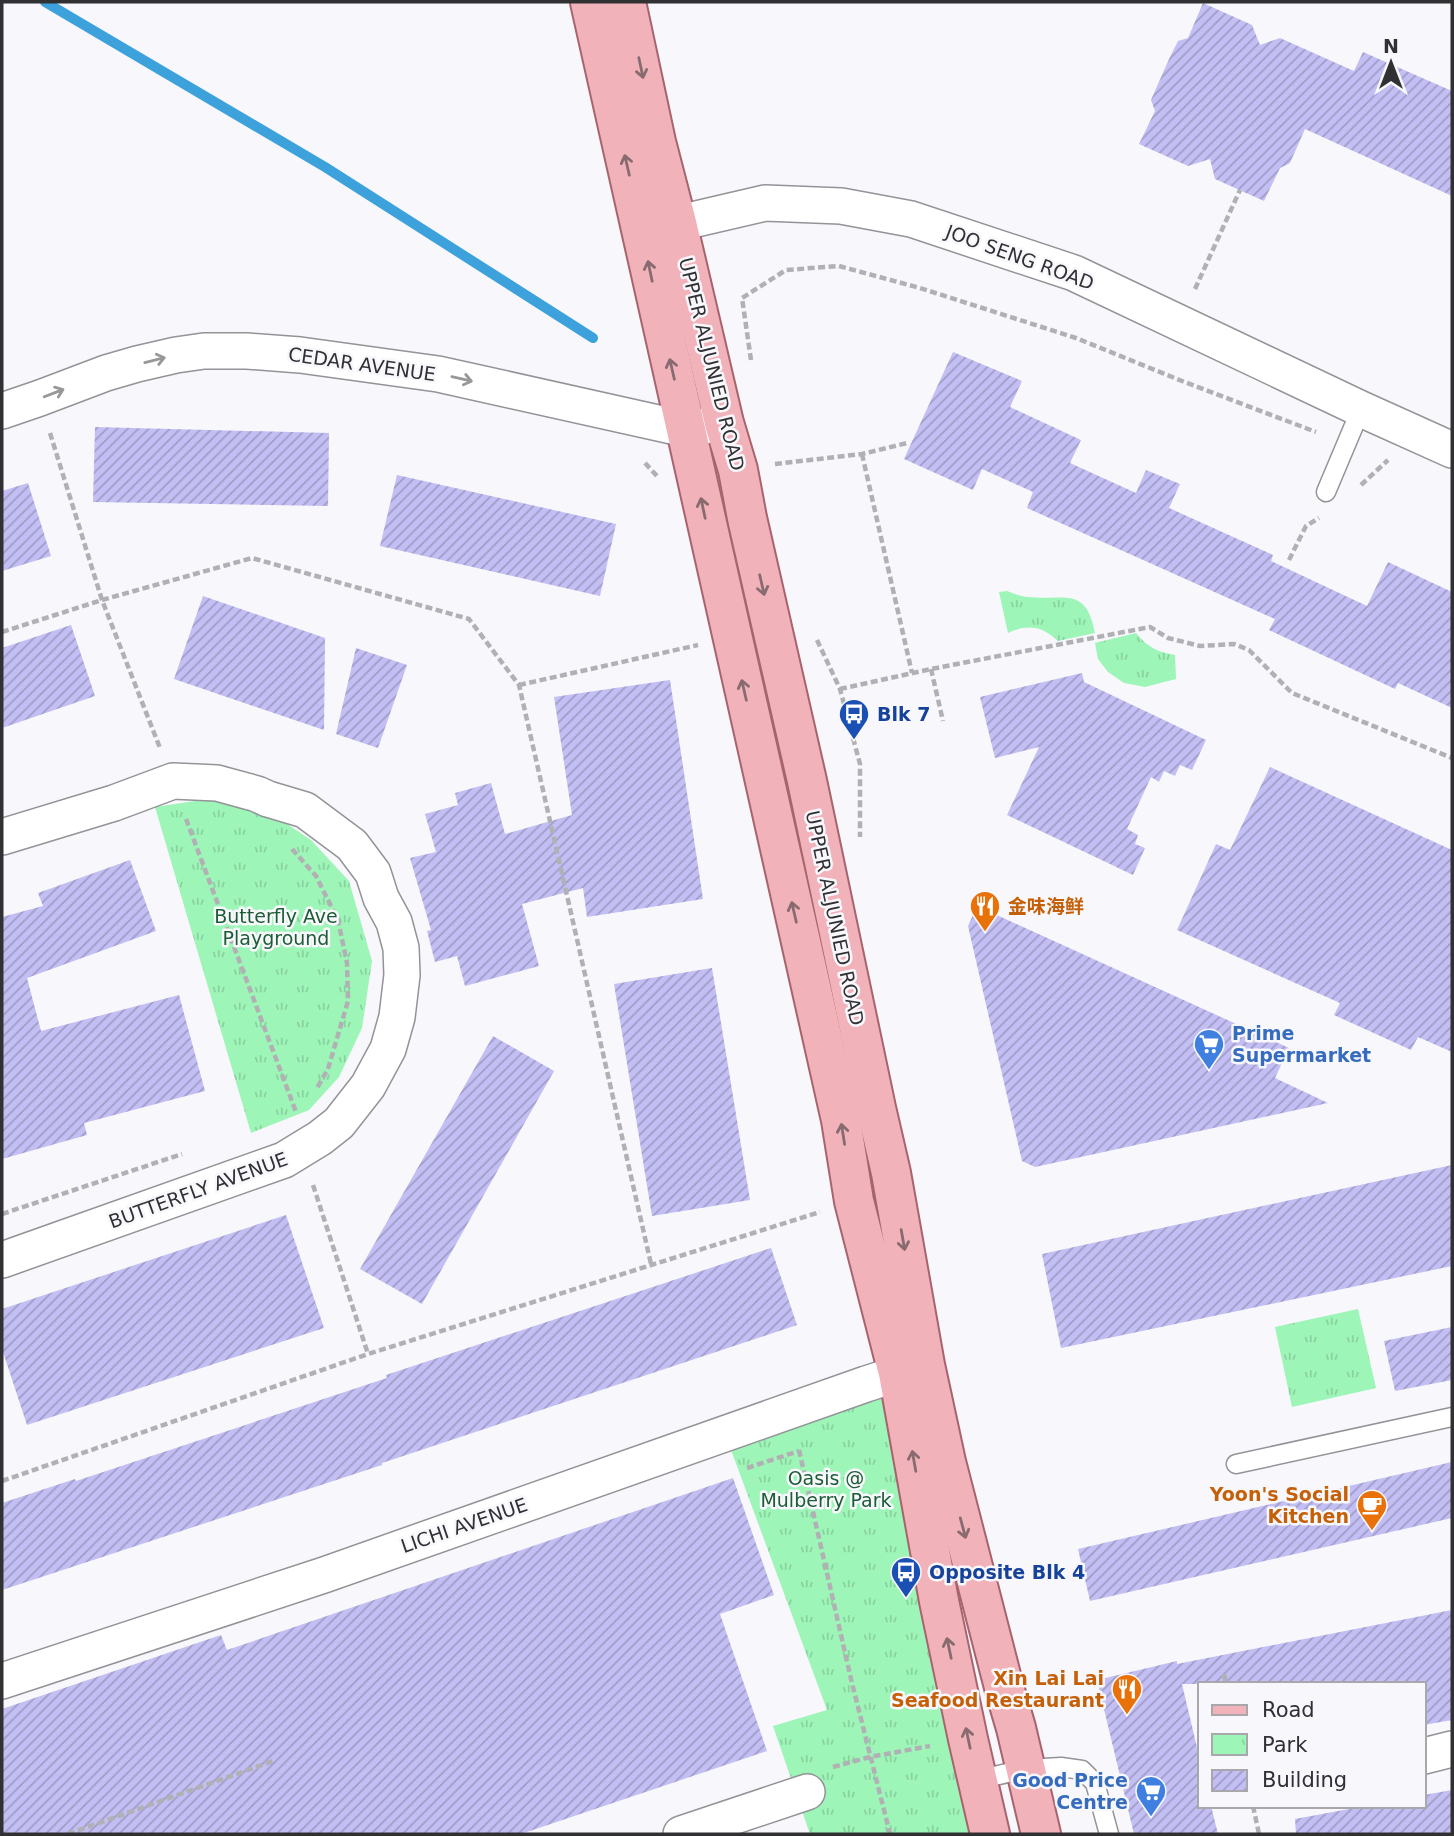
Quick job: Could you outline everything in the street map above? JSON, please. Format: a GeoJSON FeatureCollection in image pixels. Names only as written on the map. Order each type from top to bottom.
{"type":"FeatureCollection","features":[{"type":"Feature","properties":{"kind":"main road","name":"UPPER ALJUNIED ROAD"},"geometry":{"type":"LineString","coordinates":[[590,2],[738,470],[807,781],[891,1173],[939,1601],[990,1834]]}},
{"type":"Feature","properties":{"kind":"main road","name":"UPPER ALJUNIED ROAD"},"geometry":{"type":"LineString","coordinates":[[626,2],[656,142],[660,227],[685,429],[841,1121],[854,1202],[946,1462],[1041,1834]]}},
{"type":"Feature","properties":{"kind":"street","name":"JOO SENG ROAD"},"geometry":{"type":"LineString","coordinates":[[660,227],[765,202],[841,206],[911,219],[1074,273],[1452,450]]}},
{"type":"Feature","properties":{"kind":"street","name":"CEDAR AVENUE"},"geometry":{"type":"LineString","coordinates":[[2,411],[106,373],[176,355],[204,351],[247,351],[300,355],[438,374],[685,429],[724,423]]}},
{"type":"Feature","properties":{"kind":"street","name":"BUTTERFLY AVENUE"},"geometry":{"type":"LineString","coordinates":[[2,837],[114,803],[173,781],[217,783],[305,810],[352,845],[373,873],[394,922],[401,948],[402,975],[397,1017],[388,1049],[368,1086],[339,1123],[302,1150],[237,1178],[2,1260]]}},
{"type":"Feature","properties":{"kind":"street","name":"LICHI AVENUE"},"geometry":{"type":"LineString","coordinates":[[2,1681],[324,1575],[911,1369]]}},
{"type":"Feature","properties":{"kind":"street"},"geometry":{"type":"LineString","coordinates":[[1426,1755],[1452,1749]]}},
{"type":"Feature","properties":{"kind":"street"},"geometry":{"type":"LineString","coordinates":[[681,1834],[807,1792]]}},
{"type":"Feature","properties":{"kind":"lane"},"geometry":{"type":"LineString","coordinates":[[1326,492],[1362,409]]}},
{"type":"Feature","properties":{"kind":"lane"},"geometry":{"type":"LineString","coordinates":[[1236,1464],[1452,1417]]}},
{"type":"Feature","properties":{"kind":"lane"},"geometry":{"type":"LineString","coordinates":[[977,1780],[1025,1769],[1061,1767],[1082,1770],[1095,1783],[1108,1834]]}},
{"type":"Feature","properties":{"kind":"path"},"geometry":{"type":"LineString","coordinates":[[1195,289],[1240,190]]}},
{"type":"Feature","properties":{"kind":"path"},"geometry":{"type":"LineString","coordinates":[[752,362],[742,298],[786,270],[839,266],[920,288],[1076,338],[1399,464]]}},
{"type":"Feature","properties":{"kind":"path"},"geometry":{"type":"LineString","coordinates":[[40,398],[102,600],[173,781],[297,1116],[303,1110]]}},
{"type":"Feature","properties":{"kind":"path"},"geometry":{"type":"LineString","coordinates":[[768,465],[862,454],[907,443]]}},
{"type":"Feature","properties":{"kind":"path"},"geometry":{"type":"LineString","coordinates":[[862,454],[912,673]]}},
{"type":"Feature","properties":{"kind":"path"},"geometry":{"type":"LineString","coordinates":[[2,632],[102,600],[252,558],[468,619],[519,685],[652,1264]]}},
{"type":"Feature","properties":{"kind":"path"},"geometry":{"type":"LineString","coordinates":[[840,690],[931,668],[1150,627],[1168,638],[1200,646],[1234,644],[1249,650],[1292,692],[1452,758]]}},
{"type":"Feature","properties":{"kind":"path"},"geometry":{"type":"LineString","coordinates":[[813,631],[840,690],[860,764],[860,842]]}},
{"type":"Feature","properties":{"kind":"path"},"geometry":{"type":"LineString","coordinates":[[519,685],[705,643]]}},
{"type":"Feature","properties":{"kind":"path"},"geometry":{"type":"LineString","coordinates":[[931,668],[943,721]]}},
{"type":"Feature","properties":{"kind":"path"},"geometry":{"type":"LineString","coordinates":[[289,846],[316,876],[333,909],[347,963],[348,1001],[328,1069],[314,1092]]}},
{"type":"Feature","properties":{"kind":"path"},"geometry":{"type":"LineString","coordinates":[[2,1213],[195,1150]]}},
{"type":"Feature","properties":{"kind":"path"},"geometry":{"type":"LineString","coordinates":[[302,1150],[368,1354]]}},
{"type":"Feature","properties":{"kind":"path"},"geometry":{"type":"LineString","coordinates":[[2,1481],[368,1354],[854,1202]]}},
{"type":"Feature","properties":{"kind":"path"},"geometry":{"type":"LineString","coordinates":[[791,1410],[811,1505],[890,1834]]}},
{"type":"Feature","properties":{"kind":"path"},"geometry":{"type":"LineString","coordinates":[[1224,1674],[1226,1682]]}},
{"type":"Feature","properties":{"kind":"path"},"geometry":{"type":"LineString","coordinates":[[807,1792],[834,1766],[932,1745]]}},
{"type":"Feature","properties":{"kind":"path"},"geometry":{"type":"LineString","coordinates":[[68,1834],[273,1761]]}},
{"type":"Feature","properties":{"kind":"path"},"geometry":{"type":"LineString","coordinates":[[1253,1808],[1259,1834]]}},
{"type":"Feature","properties":{"kind":"green space"},"geometry":{"type":"Polygon","coordinates":[[[1007,591],[1025,597],[1072,598],[1086,608],[1095,633],[1058,641],[1046,632],[1034,628],[1022,628],[1008,633],[999,592],[1007,591]]]}},
{"type":"Feature","properties":{"kind":"green space"},"geometry":{"type":"Polygon","coordinates":[[[1136,633],[1153,648],[1175,655],[1176,679],[1145,687],[1124,683],[1108,672],[1098,659],[1095,643],[1136,633]]]}},
{"type":"Feature","properties":{"kind":"green space","name":"Butterfly Ave Playground"},"geometry":{"type":"Polygon","coordinates":[[[208,799],[233,802],[284,822],[311,840],[349,881],[372,961],[362,1028],[339,1077],[309,1110],[251,1133],[155,807],[208,799]]]}},
{"type":"Feature","properties":{"kind":"green space"},"geometry":{"type":"Polygon","coordinates":[[[1358,1309],[1376,1388],[1292,1407],[1275,1327],[1358,1309]]]}},
{"type":"Feature","properties":{"kind":"green space","name":"Oasis @ Mulberry Park"},"geometry":{"type":"Polygon","coordinates":[[[881,1389],[983,1834],[810,1834],[773,1726],[827,1710],[727,1439],[881,1389]]]}},
{"type":"Feature","properties":{"kind":"building"},"geometry":{"type":"Polygon","coordinates":[[[1203,3],[1252,25],[1260,45],[1280,38],[1354,71],[1363,52],[1452,91],[1452,196],[1305,129],[1290,163],[1280,168],[1264,201],[1215,179],[1210,159],[1188,166],[1139,144],[1155,111],[1151,100],[1169,59],[1178,41],[1188,38],[1203,3]]]}},
{"type":"Feature","properties":{"kind":"building"},"geometry":{"type":"Polygon","coordinates":[[[953,352],[1022,381],[1010,407],[1081,440],[1070,463],[1136,493],[1146,470],[1180,484],[1169,508],[1273,555],[1271,561],[1367,606],[1388,562],[1452,592],[1452,708],[1398,683],[1395,689],[1269,630],[1275,619],[1027,508],[1033,492],[982,469],[973,490],[904,459],[953,352]]]}},
{"type":"Feature","properties":{"kind":"building"},"geometry":{"type":"Polygon","coordinates":[[[95,427],[329,433],[328,506],[93,502],[95,427]]]}},
{"type":"Feature","properties":{"kind":"building"},"geometry":{"type":"Polygon","coordinates":[[[397,475],[616,524],[600,596],[380,546],[397,475]]]}},
{"type":"Feature","properties":{"kind":"building"},"geometry":{"type":"Polygon","coordinates":[[[28,483],[51,556],[2,571],[2,491],[28,483]]]}},
{"type":"Feature","properties":{"kind":"building"},"geometry":{"type":"Polygon","coordinates":[[[203,596],[325,638],[324,730],[174,679],[203,596]]]}},
{"type":"Feature","properties":{"kind":"building"},"geometry":{"type":"Polygon","coordinates":[[[71,625],[95,696],[2,728],[2,648],[71,625]]]}},
{"type":"Feature","properties":{"kind":"building"},"geometry":{"type":"Polygon","coordinates":[[[356,648],[407,665],[378,748],[336,734],[356,648]]]}},
{"type":"Feature","properties":{"kind":"building"},"geometry":{"type":"Polygon","coordinates":[[[1082,673],[1084,682],[1206,740],[1192,770],[1180,765],[1175,776],[1164,771],[1159,782],[1151,777],[1127,829],[1138,835],[1135,844],[1145,848],[1133,875],[1007,815],[1039,747],[995,758],[980,697],[1082,673]]]}},
{"type":"Feature","properties":{"kind":"building"},"geometry":{"type":"Polygon","coordinates":[[[670,680],[703,899],[587,917],[583,888],[522,904],[539,966],[465,986],[457,956],[435,962],[427,931],[431,930],[410,858],[436,852],[425,814],[458,805],[455,793],[491,783],[505,834],[572,815],[554,697],[670,680]]]}},
{"type":"Feature","properties":{"kind":"building"},"geometry":{"type":"Polygon","coordinates":[[[1270,767],[1452,850],[1452,1052],[1418,1037],[1411,1050],[1334,1015],[1340,1003],[1177,930],[1216,844],[1230,850],[1270,767]]]}},
{"type":"Feature","properties":{"kind":"building"},"geometry":{"type":"Polygon","coordinates":[[[130,860],[156,931],[27,978],[41,1031],[179,995],[205,1091],[84,1123],[87,1135],[2,1159],[2,917],[43,906],[38,893],[130,860]]]}},
{"type":"Feature","properties":{"kind":"building"},"geometry":{"type":"Polygon","coordinates":[[[977,906],[1289,1048],[1275,1078],[1328,1103],[1035,1167],[1022,1161],[968,926],[977,906]]]}},
{"type":"Feature","properties":{"kind":"building"},"geometry":{"type":"Polygon","coordinates":[[[712,968],[750,1200],[652,1216],[614,984],[712,968]]]}},
{"type":"Feature","properties":{"kind":"building"},"geometry":{"type":"Polygon","coordinates":[[[493,1036],[554,1071],[422,1304],[360,1269],[493,1036]]]}},
{"type":"Feature","properties":{"kind":"building"},"geometry":{"type":"Polygon","coordinates":[[[1452,1165],[1452,1266],[1061,1348],[1042,1254],[1452,1165]]]}},
{"type":"Feature","properties":{"kind":"building"},"geometry":{"type":"Polygon","coordinates":[[[286,1215],[324,1328],[27,1425],[2,1349],[2,1309],[286,1215]]]}},
{"type":"Feature","properties":{"kind":"building"},"geometry":{"type":"Polygon","coordinates":[[[771,1248],[797,1325],[2,1590],[2,1503],[387,1378],[386,1375],[771,1248]]]}},
{"type":"Feature","properties":{"kind":"building"},"geometry":{"type":"Polygon","coordinates":[[[1452,1327],[1452,1380],[1395,1391],[1384,1341],[1452,1327]]]}},
{"type":"Feature","properties":{"kind":"building"},"geometry":{"type":"Polygon","coordinates":[[[1452,1462],[1452,1518],[1090,1601],[1078,1549],[1452,1462]]]}},
{"type":"Feature","properties":{"kind":"building"},"geometry":{"type":"Polygon","coordinates":[[[733,1478],[774,1595],[720,1614],[767,1751],[521,1834],[2,1834],[2,1709],[221,1635],[227,1650],[733,1478]]]}},
{"type":"Feature","properties":{"kind":"building"},"geometry":{"type":"Polygon","coordinates":[[[1452,1610],[1452,1720],[1426,1725],[1426,1682],[1182,1684],[1198,1752],[1198,1808],[1212,1808],[1218,1834],[1134,1834],[1097,1680],[1177,1661],[1177,1664],[1452,1610]]]}},
{"type":"Feature","properties":{"kind":"building"},"geometry":{"type":"Polygon","coordinates":[[[1452,1790],[1452,1834],[1296,1834],[1295,1819],[1354,1808],[1426,1808],[1426,1795],[1452,1790]]]}},
{"type":"Feature","properties":{"kind":"waterway"},"geometry":{"type":"LineString","coordinates":[[45,2],[325,167],[593,338]]}},
{"type":"Feature","properties":{"kind":"place","name":"Blk 7"},"geometry":{"type":"Point","coordinates":[854,741]}},
{"type":"Feature","properties":{"kind":"place","name":"金味海鲜"},"geometry":{"type":"Point","coordinates":[985,933]}},
{"type":"Feature","properties":{"kind":"place","name":"Prime Supermarket"},"geometry":{"type":"Point","coordinates":[1209,1071]}},
{"type":"Feature","properties":{"kind":"place","name":"Yoon's Social Kitchen"},"geometry":{"type":"Point","coordinates":[1372,1532]}},
{"type":"Feature","properties":{"kind":"place","name":"Opposite Blk 4"},"geometry":{"type":"Point","coordinates":[906,1599]}},
{"type":"Feature","properties":{"kind":"place","name":"Xin Lai Lai Seafood Restaurant"},"geometry":{"type":"Point","coordinates":[1127,1716]}},
{"type":"Feature","properties":{"kind":"place","name":"Good Price Centre"},"geometry":{"type":"Point","coordinates":[1151,1818]}}]}
